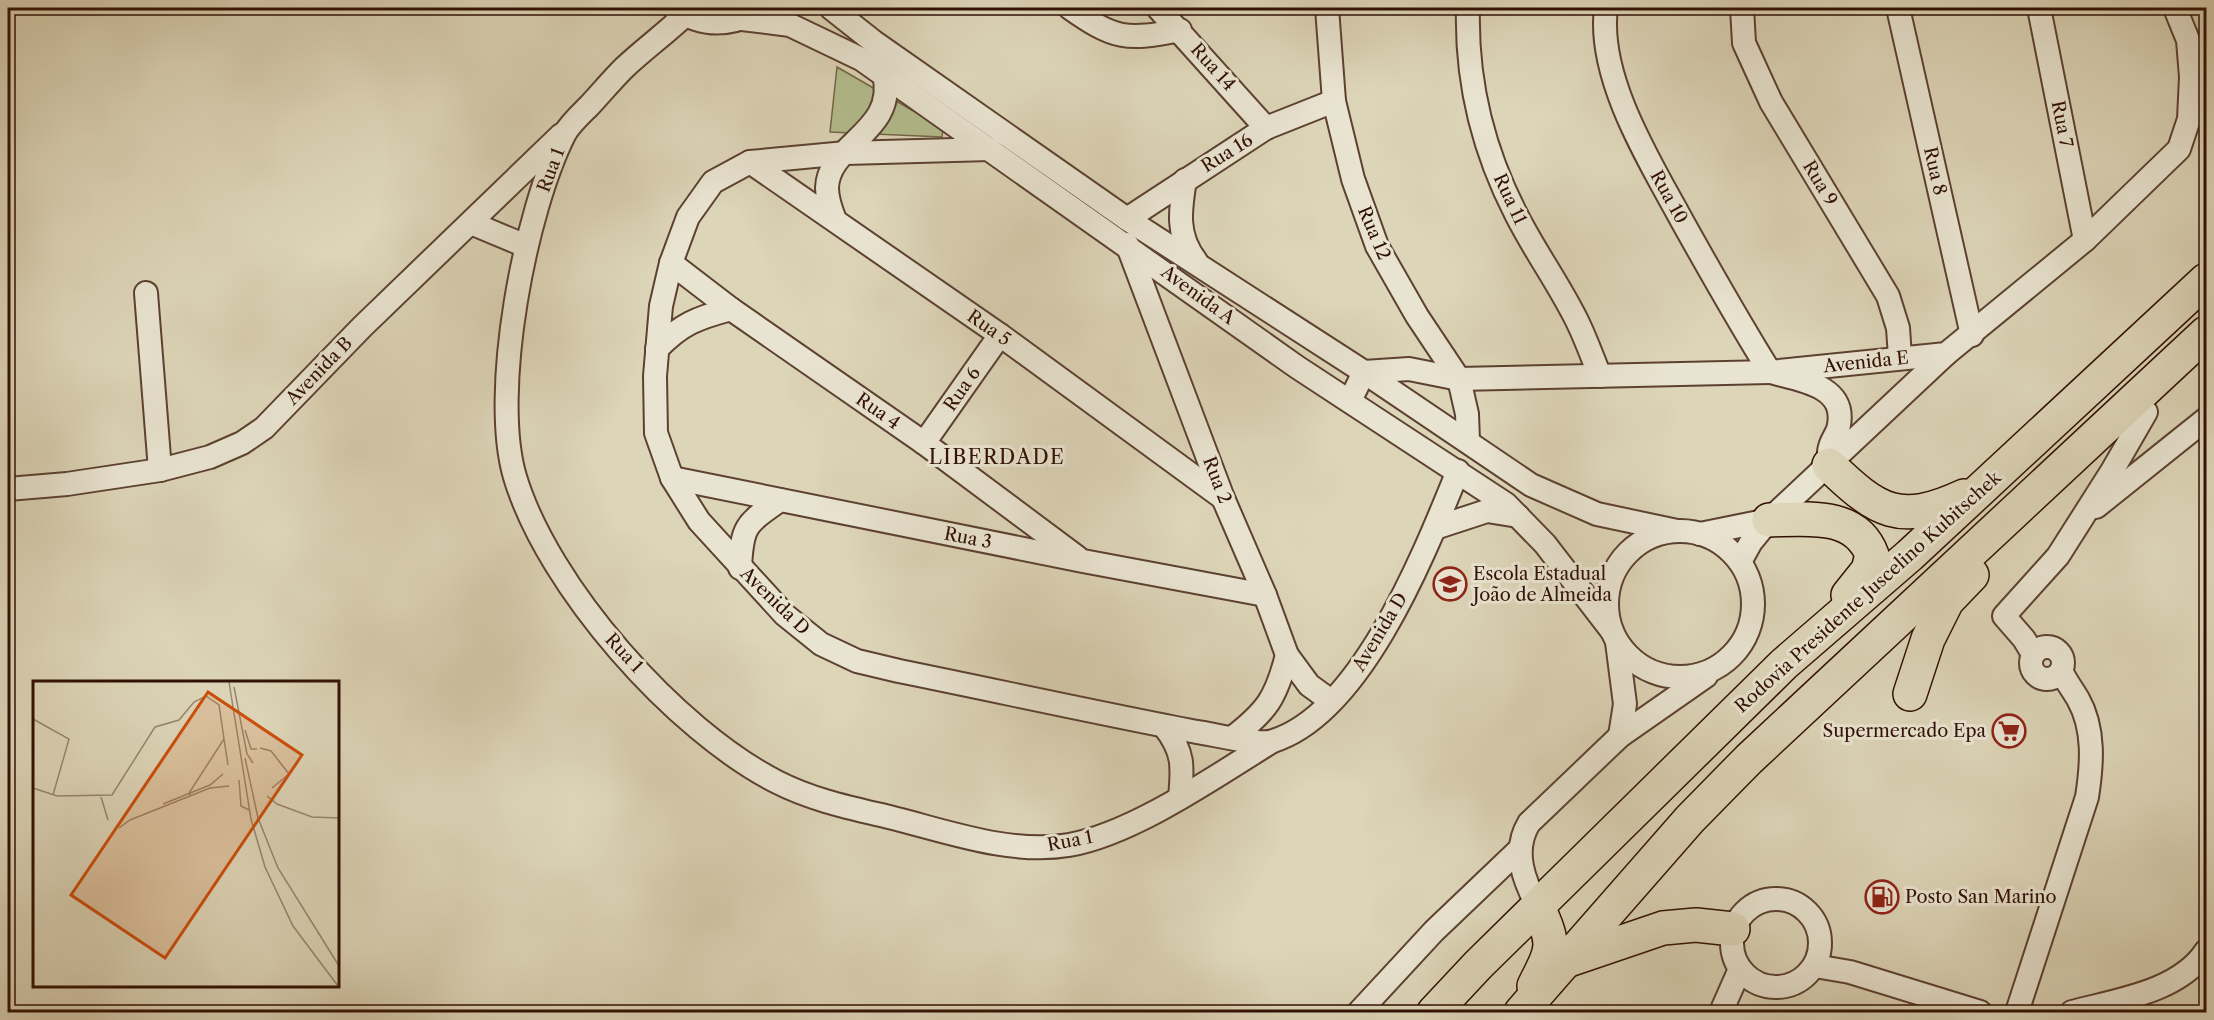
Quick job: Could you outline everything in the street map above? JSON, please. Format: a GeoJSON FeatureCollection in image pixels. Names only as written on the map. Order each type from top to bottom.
{"type":"FeatureCollection","features":[{"type":"Feature","properties":{"kind":"highway","name":"Rodovia Presidente Juscelino Kubitschek"},"geometry":{"type":"LineString","coordinates":[[1434,1012],[1478,965],[1784,663],[1985,486],[2206,279]]}},
{"type":"Feature","properties":{"kind":"highway"},"geometry":{"type":"LineString","coordinates":[[1522,1012],[1690,819],[1749,759],[2206,333]]}},
{"type":"Feature","properties":{"kind":"highway"},"geometry":{"type":"LineString","coordinates":[[1910,694],[1928,639],[1947,601],[1988,558],[2206,357]]}},
{"type":"Feature","properties":{"kind":"highway"},"geometry":{"type":"LineString","coordinates":[[1829,465],[1862,497],[1895,512],[1928,510],[1985,486]]}},
{"type":"Feature","properties":{"kind":"highway"},"geometry":{"type":"LineString","coordinates":[[1769,520],[1818,519],[1842,524],[1860,534],[1872,555],[1869,570],[1784,663]]}},
{"type":"Feature","properties":{"kind":"highway"},"geometry":{"type":"LineString","coordinates":[[1522,1012],[1549,956],[1551,946],[1551,935],[1538,907]]}},
{"type":"Feature","properties":{"kind":"highway"},"geometry":{"type":"LineString","coordinates":[[1568,961],[1663,928],[1696,925],[1733,929]]}},
{"type":"Feature","properties":{"kind":"street"},"geometry":{"type":"LineString","coordinates":[[680,11],[708,23],[725,23],[741,19],[761,8]]}},
{"type":"Feature","properties":{"kind":"street","name":"Avenida A"},"geometry":{"type":"LineString","coordinates":[[831,8],[874,42],[1127,219],[1364,372],[1531,485],[1597,514],[1677,531]]}},
{"type":"Feature","properties":{"kind":"street"},"geometry":{"type":"LineString","coordinates":[[1070,8],[1100,29],[1123,36],[1145,37],[1180,30]]}},
{"type":"Feature","properties":{"kind":"street","name":"Rua 14"},"geometry":{"type":"LineString","coordinates":[[1158,8],[1266,128]]}},
{"type":"Feature","properties":{"kind":"street","name":"Rua 12"},"geometry":{"type":"LineString","coordinates":[[1327,8],[1334,101],[1353,179],[1377,246],[1417,316],[1459,379],[1467,414],[1468,441]]}},
{"type":"Feature","properties":{"kind":"street","name":"Rua 11"},"geometry":{"type":"LineString","coordinates":[[1468,8],[1469,61],[1477,112],[1499,177],[1537,253],[1579,324],[1600,376]]}},
{"type":"Feature","properties":{"kind":"street","name":"Rua 10"},"geometry":{"type":"LineString","coordinates":[[1606,8],[1604,23],[1615,82],[1636,135],[1727,301],[1770,372]]}},
{"type":"Feature","properties":{"kind":"street","name":"Rua 9"},"geometry":{"type":"LineString","coordinates":[[1742,8],[1744,44],[1771,102],[1888,296],[1898,328],[1900,357]]}},
{"type":"Feature","properties":{"kind":"street","name":"Rua 8"},"geometry":{"type":"LineString","coordinates":[[1898,8],[1972,335]]}},
{"type":"Feature","properties":{"kind":"street","name":"Rua 7"},"geometry":{"type":"LineString","coordinates":[[2039,8],[2085,240]]}},
{"type":"Feature","properties":{"kind":"street"},"geometry":{"type":"LineString","coordinates":[[1740,562],[1751,542],[1769,520],[1946,354],[2085,240],[2179,149],[2189,119],[2191,77],[2188,40],[2175,8]]}},
{"type":"Feature","properties":{"kind":"street","name":"Rua 1"},"geometry":{"type":"LineString","coordinates":[[680,11],[567,130],[538,203],[526,246],[509,353],[506,410],[514,474],[535,531],[564,580],[598,625],[691,723],[778,783],[818,800],[976,839],[1036,848],[1071,845],[1115,830],[1180,798],[1271,742]]}},
{"type":"Feature","properties":{"kind":"street","name":"Avenida A"},"geometry":{"type":"LineString","coordinates":[[741,19],[790,25],[861,59],[1127,244],[1297,367],[1506,504],[1545,544],[1614,634]]}},
{"type":"Feature","properties":{"kind":"street"},"geometry":{"type":"LineString","coordinates":[[835,220],[830,205],[829,176],[872,124],[886,102],[888,89],[884,74]]}},
{"type":"Feature","properties":{"kind":"street","name":"Rua 16"},"geometry":{"type":"LineString","coordinates":[[1127,219],[1266,128],[1334,101]]}},
{"type":"Feature","properties":{"kind":"street","name":"Avenida B"},"geometry":{"type":"LineString","coordinates":[[8,489],[68,484],[160,470],[210,457],[242,443],[264,428],[362,327],[567,130]]}},
{"type":"Feature","properties":{"kind":"street","name":"Avenida D"},"geometry":{"type":"LineString","coordinates":[[990,149],[846,153],[750,162],[713,183],[688,216],[671,263],[661,306],[657,349],[656,433],[672,478],[699,521],[740,568],[785,615],[821,644],[858,661],[1164,726],[1232,738],[1271,742],[1302,726],[1331,702],[1366,661],[1409,583],[1458,471]]}},
{"type":"Feature","properties":{"kind":"street","name":"Rua 5"},"geometry":{"type":"LineString","coordinates":[[750,162],[1000,335],[1223,498]]}},
{"type":"Feature","properties":{"kind":"street"},"geometry":{"type":"LineString","coordinates":[[1185,180],[1180,227],[1186,249],[1200,266]]}},
{"type":"Feature","properties":{"kind":"street"},"geometry":{"type":"LineString","coordinates":[[471,223],[526,246]]}},
{"type":"Feature","properties":{"kind":"street","name":"Rua 2"},"geometry":{"type":"LineString","coordinates":[[1127,244],[1223,498],[1265,595],[1287,655],[1309,686],[1331,702]]}},
{"type":"Feature","properties":{"kind":"street","name":"Rua 4"},"geometry":{"type":"LineString","coordinates":[[671,263],[730,309],[924,443],[1083,561]]}},
{"type":"Feature","properties":{"kind":"street"},"geometry":{"type":"LineString","coordinates":[[146,293],[160,470]]}},
{"type":"Feature","properties":{"kind":"street"},"geometry":{"type":"LineString","coordinates":[[657,349],[684,325],[699,317],[730,309]]}},
{"type":"Feature","properties":{"kind":"street","name":"Rua 6"},"geometry":{"type":"LineString","coordinates":[[924,443],[1000,335]]}},
{"type":"Feature","properties":{"kind":"street","name":"Avenida E"},"geometry":{"type":"LineString","coordinates":[[1364,372],[1409,369],[1459,379],[1770,372],[1946,354]]}},
{"type":"Feature","properties":{"kind":"street"},"geometry":{"type":"LineString","coordinates":[[1350,401],[1364,372]]}},
{"type":"Feature","properties":{"kind":"street"},"geometry":{"type":"LineString","coordinates":[[1770,372],[1818,385],[1830,393],[1839,410],[1839,427],[1829,447],[1829,465]]}},
{"type":"Feature","properties":{"kind":"street"},"geometry":{"type":"LineString","coordinates":[[2017,1012],[2087,797],[2092,767],[2090,735],[2078,700],[2061,678],[2038,677],[2032,671],[2030,663],[2032,647],[2004,616],[2058,556],[2146,412]]}},
{"type":"Feature","properties":{"kind":"street"},"geometry":{"type":"LineString","coordinates":[[2085,515],[2206,419]]}},
{"type":"Feature","properties":{"kind":"street","name":"Rua 3"},"geometry":{"type":"LineString","coordinates":[[672,478],[1083,561],[1265,595]]}},
{"type":"Feature","properties":{"kind":"street"},"geometry":{"type":"LineString","coordinates":[[740,568],[745,529],[754,519],[780,500]]}},
{"type":"Feature","properties":{"kind":"street"},"geometry":{"type":"LineString","coordinates":[[1435,528],[1487,511],[1519,516]]}},
{"type":"Feature","properties":{"kind":"street"},"geometry":{"type":"LineString","coordinates":[[1700,534],[1769,520]]}},
{"type":"Feature","properties":{"kind":"street"},"geometry":{"type":"LineString","coordinates":[[1538,907],[1530,892],[1520,849],[1523,834],[1529,824],[1620,736],[1735,655],[1748,634],[1754,609],[1751,585],[1740,562],[1723,545],[1700,534],[1677,531],[1654,536],[1634,547],[1619,564],[1610,586],[1607,608],[1614,634],[1625,704],[1620,736]]}},
{"type":"Feature","properties":{"kind":"street"},"geometry":{"type":"LineString","coordinates":[[1614,634],[1625,652],[1644,668],[1667,677],[1692,677],[1715,670]]}},
{"type":"Feature","properties":{"kind":"street"},"geometry":{"type":"LineString","coordinates":[[1232,738],[1259,717],[1278,688],[1287,655]]}},
{"type":"Feature","properties":{"kind":"street"},"geometry":{"type":"LineString","coordinates":[[1164,726],[1178,744],[1183,766],[1180,798]]}},
{"type":"Feature","properties":{"kind":"street"},"geometry":{"type":"LineString","coordinates":[[1359,1012],[1434,931],[1520,849]]}},
{"type":"Feature","properties":{"kind":"street"},"geometry":{"type":"LineString","coordinates":[[1767,899],[1783,899],[1798,904],[1809,913],[1821,938],[1818,959],[1806,977],[1793,985],[1771,987],[1745,974],[1732,950],[1733,929],[1741,915],[1753,904],[1767,899]]}},
{"type":"Feature","properties":{"kind":"street"},"geometry":{"type":"LineString","coordinates":[[2072,1012],[2153,989],[2176,979],[2194,966],[2206,951]]}},
{"type":"Feature","properties":{"kind":"street"},"geometry":{"type":"LineString","coordinates":[[1818,959],[1850,972],[1980,1012]]}},
{"type":"Feature","properties":{"kind":"street"},"geometry":{"type":"LineString","coordinates":[[1723,1009],[1745,974]]}},
{"type":"Feature","properties":{"kind":"green space"},"geometry":{"type":"Polygon","coordinates":[[[837,67],[943,128],[942,137],[830,132],[837,67]]]}},
{"type":"Feature","properties":{"kind":"place","name":"Escola Estadual João de Almeida"},"geometry":{"type":"Point","coordinates":[1450,584]}},
{"type":"Feature","properties":{"kind":"place","name":"Supermercado Epa"},"geometry":{"type":"Point","coordinates":[2009,731]}},
{"type":"Feature","properties":{"kind":"place","name":"Posto San Marino"},"geometry":{"type":"Point","coordinates":[1882,897]}},
{"type":"Feature","properties":{"kind":"district","name":"LIBERDADE"},"geometry":{"type":"Point","coordinates":[997,457]}}]}
